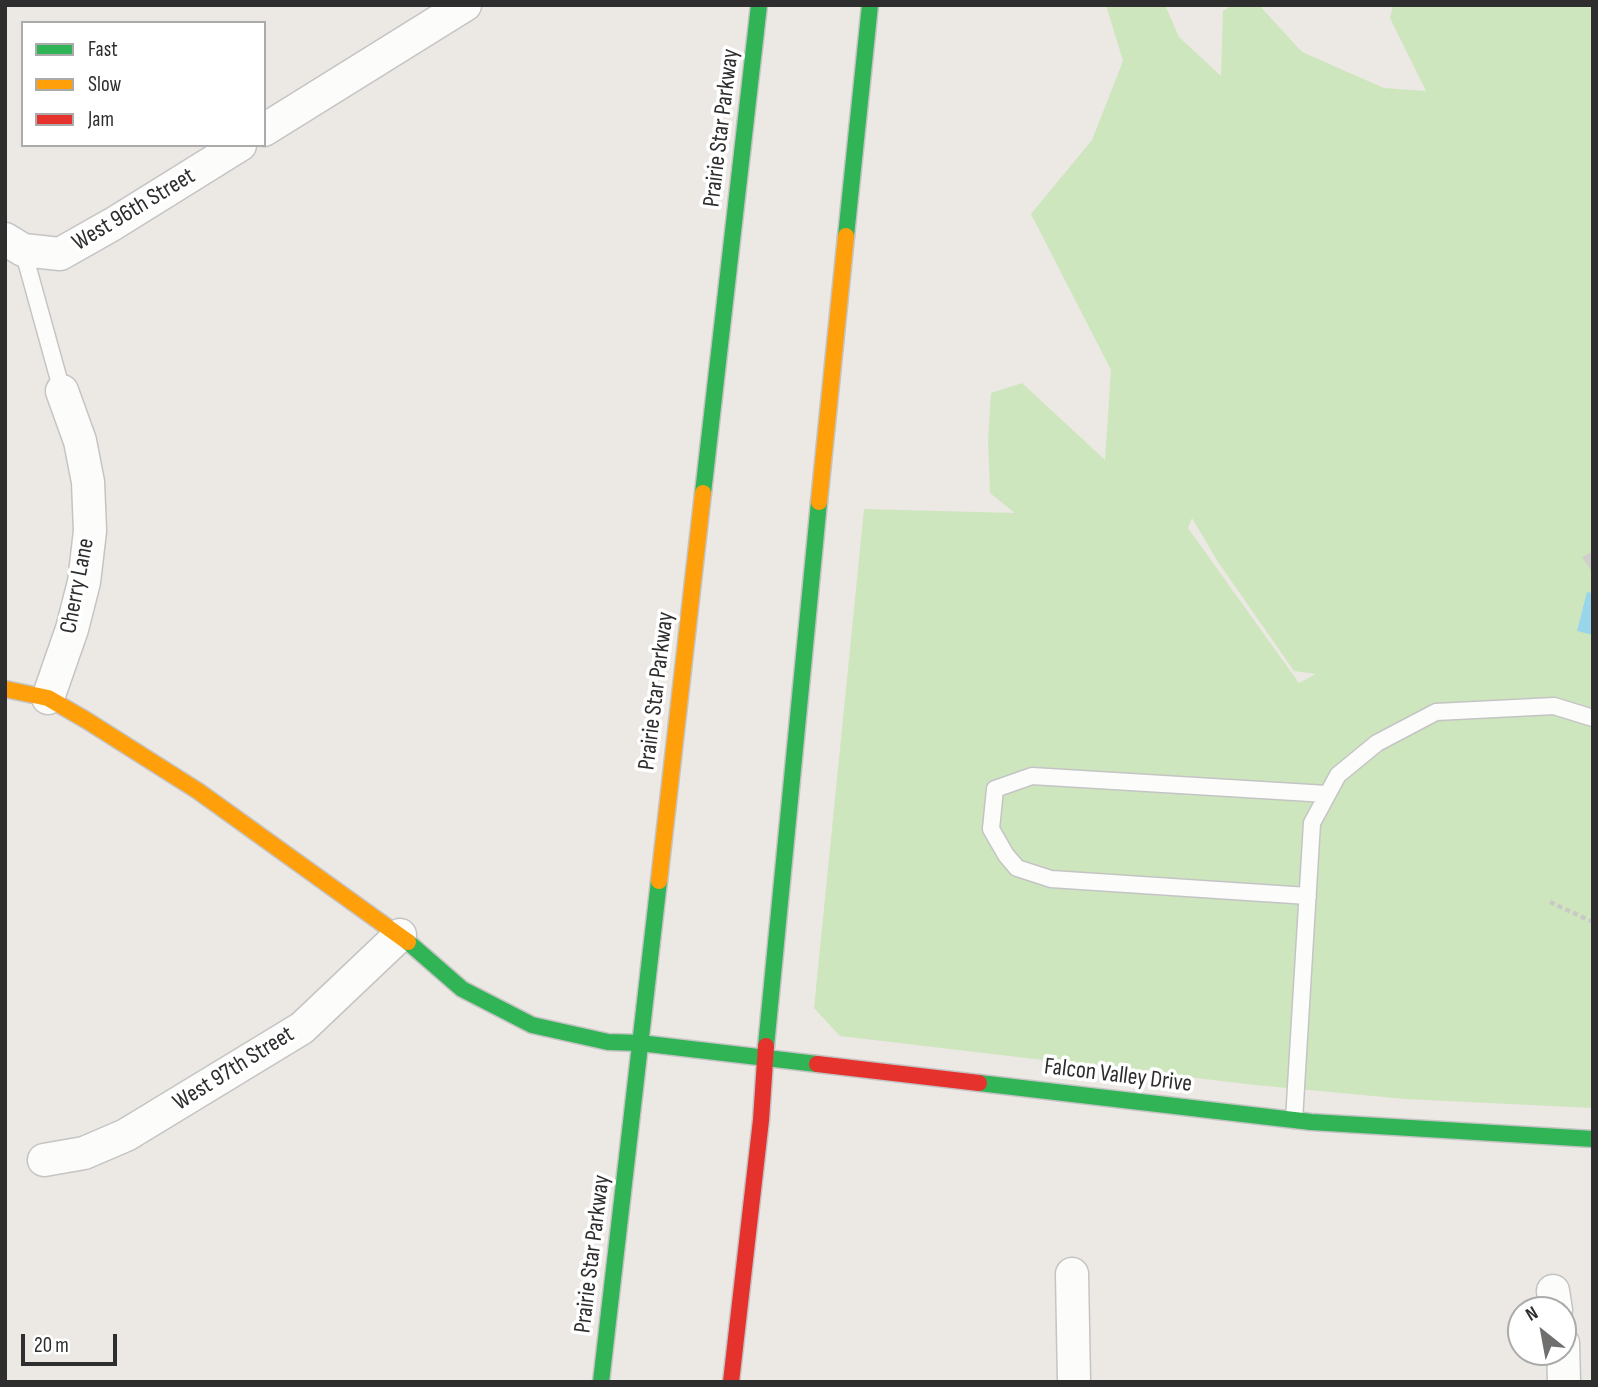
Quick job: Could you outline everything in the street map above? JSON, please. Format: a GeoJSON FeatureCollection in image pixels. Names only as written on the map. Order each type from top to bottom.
{"type":"FeatureCollection","features":[{"type":"Feature","properties":{"kind":"main road","name":"Prairie Star Parkway"},"geometry":{"type":"LineString","coordinates":[[601,1382],[759,5]]}},
{"type":"Feature","properties":{"kind":"main road"},"geometry":{"type":"LineString","coordinates":[[731,1382],[761,1120],[769,996],[870,5]]}},
{"type":"Feature","properties":{"kind":"main road","name":"Falcon Valley Drive"},"geometry":{"type":"LineString","coordinates":[[5,690],[48,698],[198,791],[400,935],[462,989],[532,1025],[608,1042],[765,1057],[1294,1120],[1593,1139]]}},
{"type":"Feature","properties":{"kind":"street"},"geometry":{"type":"LineString","coordinates":[[266,129],[465,5]]}},
{"type":"Feature","properties":{"kind":"street","name":"West 96th Street"},"geometry":{"type":"LineString","coordinates":[[14,245],[61,254],[237,147]]}},
{"type":"Feature","properties":{"kind":"street","name":"Cherry Lane"},"geometry":{"type":"LineString","coordinates":[[48,698],[72,629],[84,582],[90,531],[88,482],[80,441],[62,391]]}},
{"type":"Feature","properties":{"kind":"street","name":"West 97th Street"},"geometry":{"type":"LineString","coordinates":[[44,1160],[84,1153],[126,1135],[302,1028],[400,935]]}},
{"type":"Feature","properties":{"kind":"street"},"geometry":{"type":"LineString","coordinates":[[1072,1274],[1074,1382]]}},
{"type":"Feature","properties":{"kind":"lane"},"geometry":{"type":"LineString","coordinates":[[14,245],[62,391]]}},
{"type":"Feature","properties":{"kind":"lane"},"geometry":{"type":"LineString","coordinates":[[1294,1120],[1312,823],[1338,775],[1377,743],[1437,712],[1554,706],[1593,718]]}},
{"type":"Feature","properties":{"kind":"lane"},"geometry":{"type":"LineString","coordinates":[[1308,897],[1051,879],[1017,868],[991,829],[995,789],[1032,776],[1327,794]]}},
{"type":"Feature","properties":{"kind":"path"},"geometry":{"type":"LineString","coordinates":[[1550,902],[1593,922]]}},
{"type":"Feature","properties":{"kind":"green space"},"geometry":{"type":"Polygon","coordinates":[[[1106,5],[1165,5],[1179,37],[1221,76],[1223,11],[1232,5],[1259,5],[1302,52],[1384,88],[1426,91],[1390,18],[1393,5],[1593,5],[1593,1108],[1405,1099],[1255,1085],[840,1036],[814,1008],[864,509],[1015,513],[990,493],[988,441],[991,393],[1022,383],[1105,460],[1111,370],[1031,214],[1092,140],[1123,61],[1106,5]],[[1192,518],[1188,528],[1299,683],[1316,674],[1294,671],[1218,562],[1192,518]]]}},
{"type":"Feature","properties":{"kind":"water"},"geometry":{"type":"Polygon","coordinates":[[[1587,592],[1593,593],[1593,635],[1577,631],[1587,592]]]}},
{"type":"Feature","properties":{"kind":"building"},"geometry":{"type":"Polygon","coordinates":[[[1593,551],[1593,573],[1582,557],[1593,551]]]}},
{"type":"Feature","properties":{"kind":"traffic: fast"},"geometry":{"type":"LineString","coordinates":[[703,493],[759,5]]}},
{"type":"Feature","properties":{"kind":"traffic: fast"},"geometry":{"type":"LineString","coordinates":[[846,236],[870,5]]}},
{"type":"Feature","properties":{"kind":"traffic: fast"},"geometry":{"type":"LineString","coordinates":[[766,1046],[819,502]]}},
{"type":"Feature","properties":{"kind":"traffic: fast"},"geometry":{"type":"LineString","coordinates":[[601,1382],[659,881]]}},
{"type":"Feature","properties":{"kind":"traffic: fast"},"geometry":{"type":"LineString","coordinates":[[408,942],[462,989],[532,1025],[608,1042],[640,1043],[817,1064]]}},
{"type":"Feature","properties":{"kind":"traffic: fast"},"geometry":{"type":"LineString","coordinates":[[979,1083],[1311,1122],[1593,1139]]}},
{"type":"Feature","properties":{"kind":"traffic: slow"},"geometry":{"type":"LineString","coordinates":[[819,502],[846,236]]}},
{"type":"Feature","properties":{"kind":"traffic: slow"},"geometry":{"type":"LineString","coordinates":[[659,881],[703,493]]}},
{"type":"Feature","properties":{"kind":"traffic: slow"},"geometry":{"type":"LineString","coordinates":[[5,689],[48,698],[86,720],[198,791],[408,942]]}},
{"type":"Feature","properties":{"kind":"traffic: jam"},"geometry":{"type":"LineString","coordinates":[[731,1382],[761,1120],[766,1046]]}},
{"type":"Feature","properties":{"kind":"traffic: jam"},"geometry":{"type":"LineString","coordinates":[[817,1064],[979,1083]]}}]}
